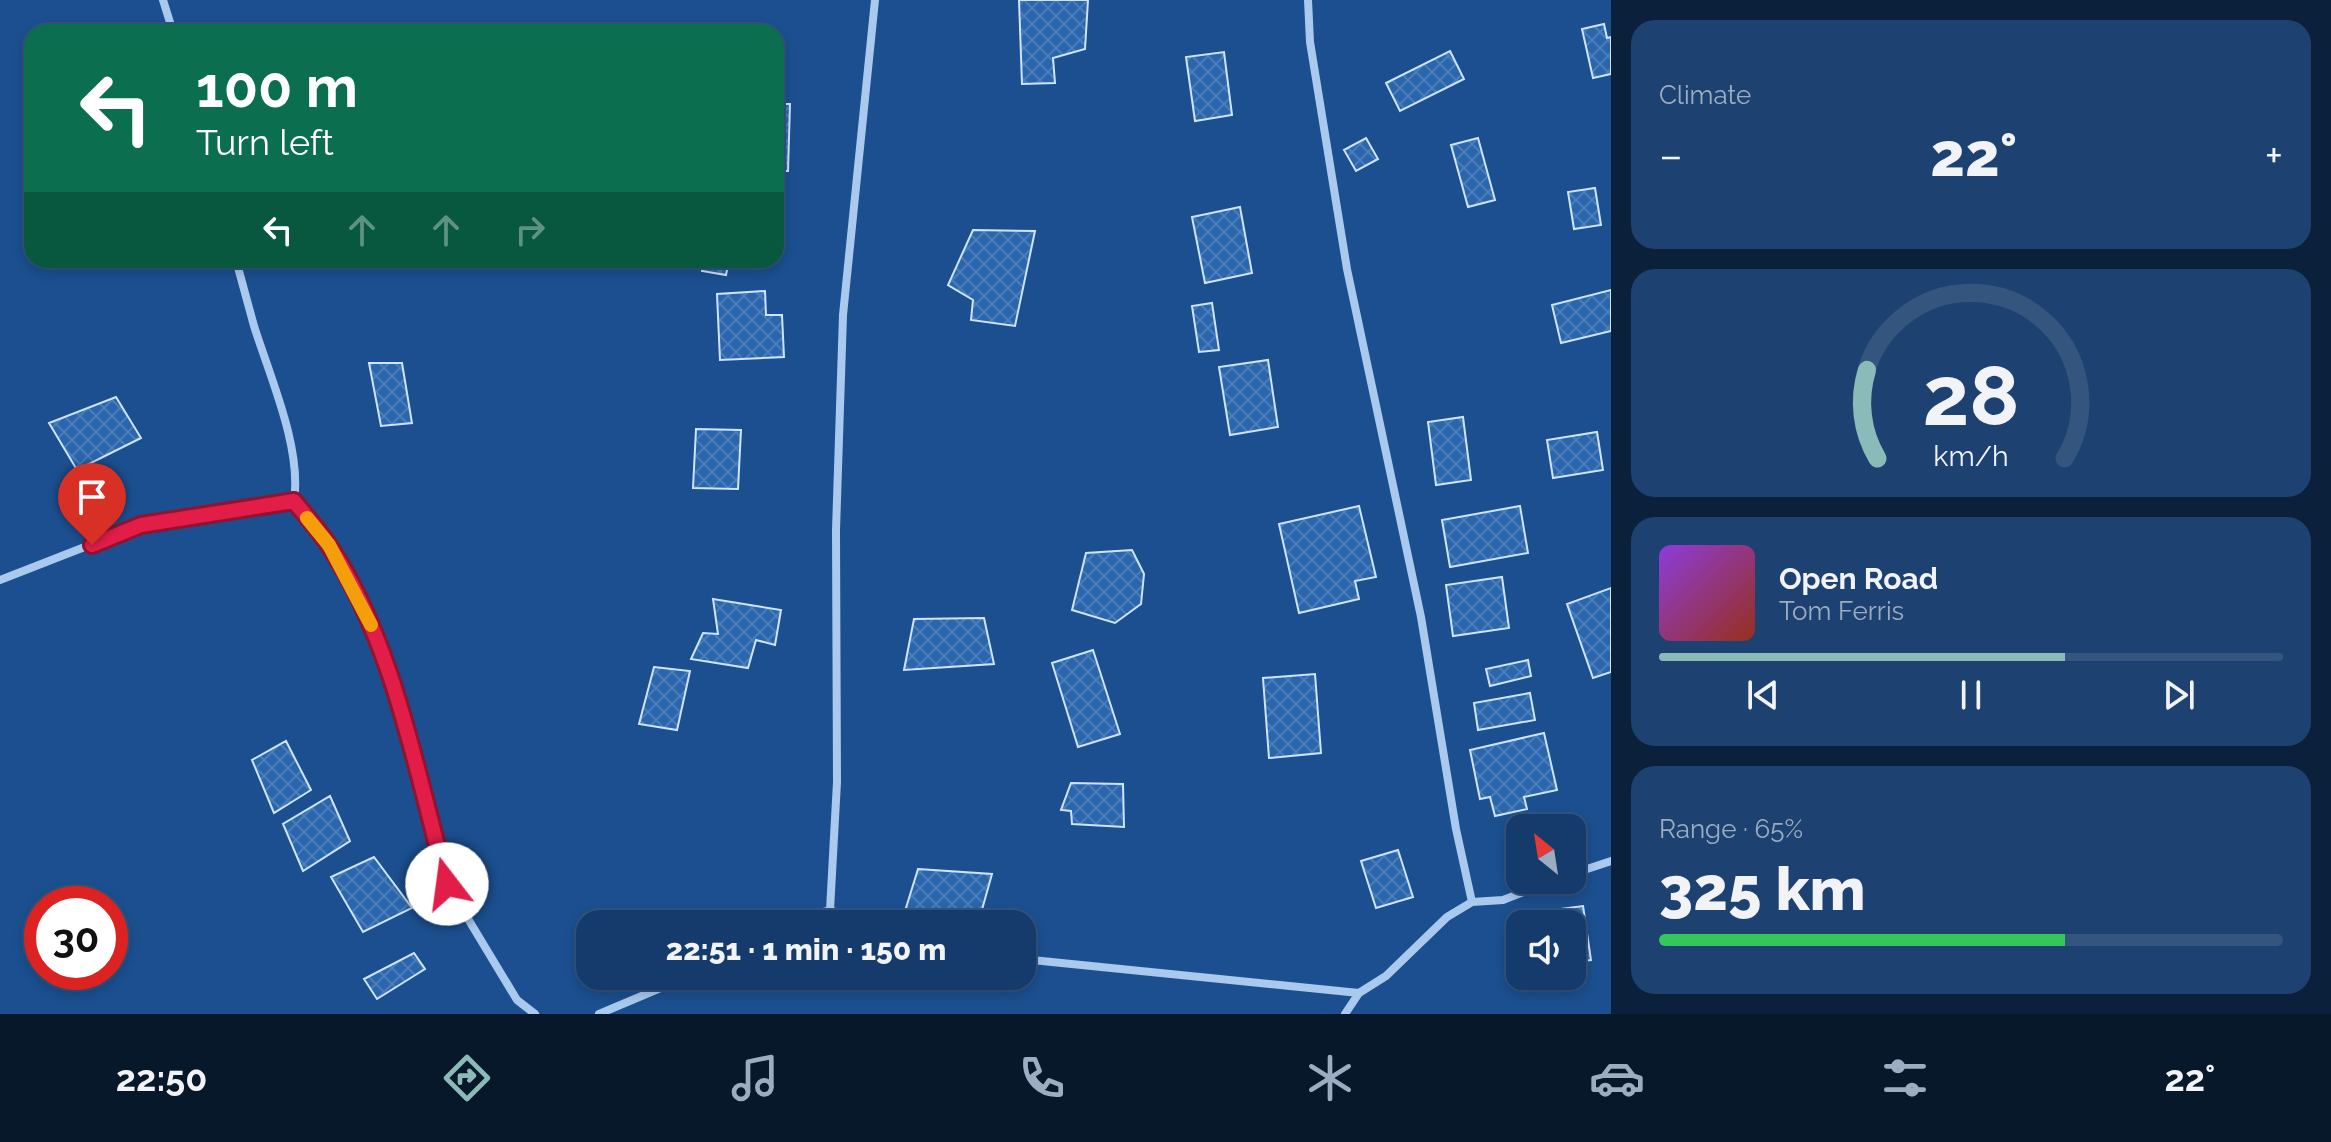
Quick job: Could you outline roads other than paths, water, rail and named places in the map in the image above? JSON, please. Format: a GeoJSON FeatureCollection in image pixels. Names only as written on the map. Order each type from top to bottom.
{"type":"FeatureCollection","features":[{"type":"Feature","properties":{"kind":"street"},"geometry":{"type":"LineString","coordinates":[[163,0],[170,24]]}},
{"type":"Feature","properties":{"kind":"street"},"geometry":{"type":"LineString","coordinates":[[830,910],[837,782],[836,530],[843,315],[875,0]]}},
{"type":"Feature","properties":{"kind":"street"},"geometry":{"type":"LineString","coordinates":[[1308,0],[1310,42],[1347,269],[1421,617],[1456,829],[1472,902]]}},
{"type":"Feature","properties":{"kind":"street"},"geometry":{"type":"LineString","coordinates":[[238,268],[283,407],[296,486],[294,501],[329,545],[368,617],[397,698],[447,884],[517,1000],[535,1014]]}},
{"type":"Feature","properties":{"kind":"street"},"geometry":{"type":"LineString","coordinates":[[0,580],[141,525],[294,501]]}},
{"type":"Feature","properties":{"kind":"street"},"geometry":{"type":"LineString","coordinates":[[1586,869],[1611,861]]}},
{"type":"Feature","properties":{"kind":"street"},"geometry":{"type":"LineString","coordinates":[[1345,1014],[1359,993],[1386,976],[1447,917],[1472,902],[1503,900],[1518,894]]}},
{"type":"Feature","properties":{"kind":"street"},"geometry":{"type":"LineString","coordinates":[[1036,960],[1359,993]]}},
{"type":"Feature","properties":{"kind":"street"},"geometry":{"type":"LineString","coordinates":[[599,1014],[656,990]]}}]}
